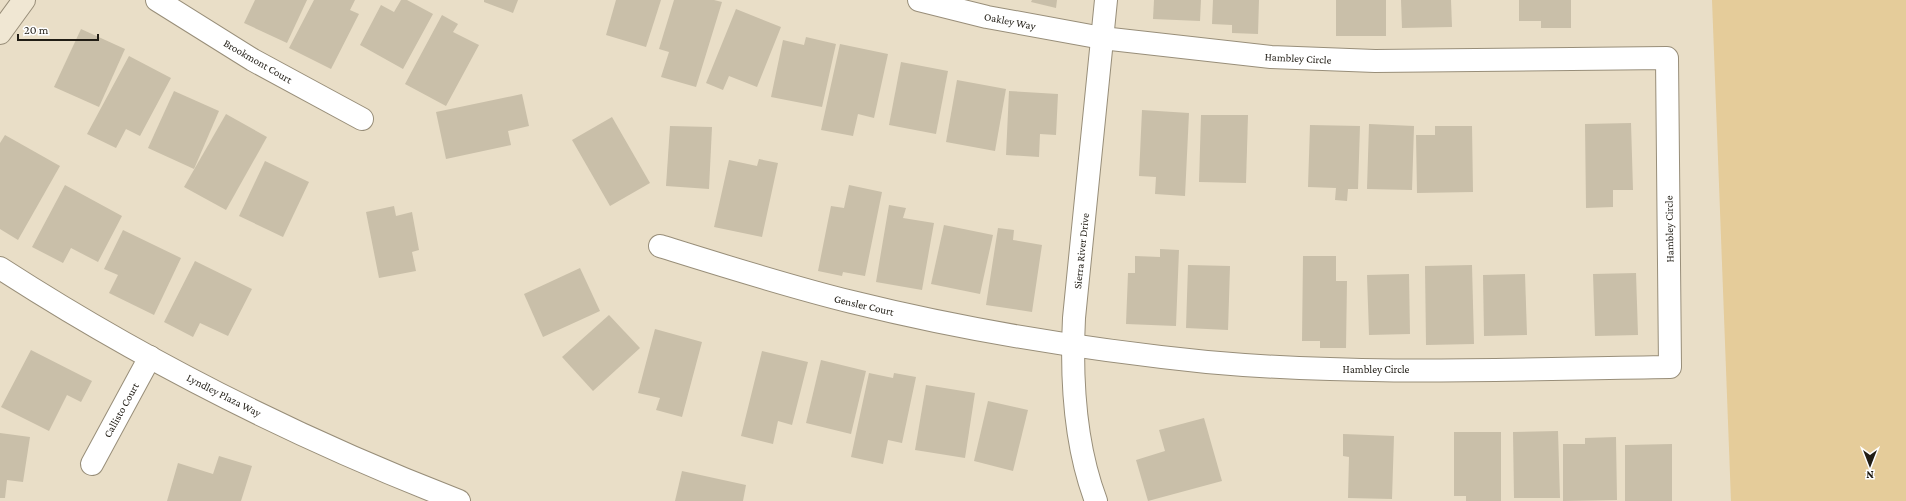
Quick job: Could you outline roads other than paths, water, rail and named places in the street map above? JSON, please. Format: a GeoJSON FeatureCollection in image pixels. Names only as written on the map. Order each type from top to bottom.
{"type":"FeatureCollection","features":[{"type":"Feature","properties":{"kind":"street"},"geometry":{"type":"LineString","coordinates":[[0,33],[24,0]]}},
{"type":"Feature","properties":{"kind":"street","name":"Brookmont Court"},"geometry":{"type":"LineString","coordinates":[[157,0],[253,60],[362,119]]}},
{"type":"Feature","properties":{"kind":"street","name":"Oakley Way"},"geometry":{"type":"LineString","coordinates":[[919,0],[987,17],[1102,38]]}},
{"type":"Feature","properties":{"kind":"street","name":"Sierra River Drive"},"geometry":{"type":"LineString","coordinates":[[1096,501],[1091,488],[1077,430],[1072,346],[1106,0]]}},
{"type":"Feature","properties":{"kind":"street","name":"Hambley Circle"},"geometry":{"type":"LineString","coordinates":[[1072,346],[1208,362],[1329,369],[1441,370],[1670,367],[1667,58],[1360,60],[1271,57],[1102,38]]}},
{"type":"Feature","properties":{"kind":"street","name":"Gensler Court"},"geometry":{"type":"LineString","coordinates":[[660,246],[775,282],[853,302],[970,329],[1072,346]]}},
{"type":"Feature","properties":{"kind":"street","name":"Lyndley Plaza Way"},"geometry":{"type":"LineString","coordinates":[[0,268],[34,290],[150,357],[416,493],[459,501]]}},
{"type":"Feature","properties":{"kind":"street","name":"Callisto Court"},"geometry":{"type":"LineString","coordinates":[[92,464],[150,357]]}}]}
